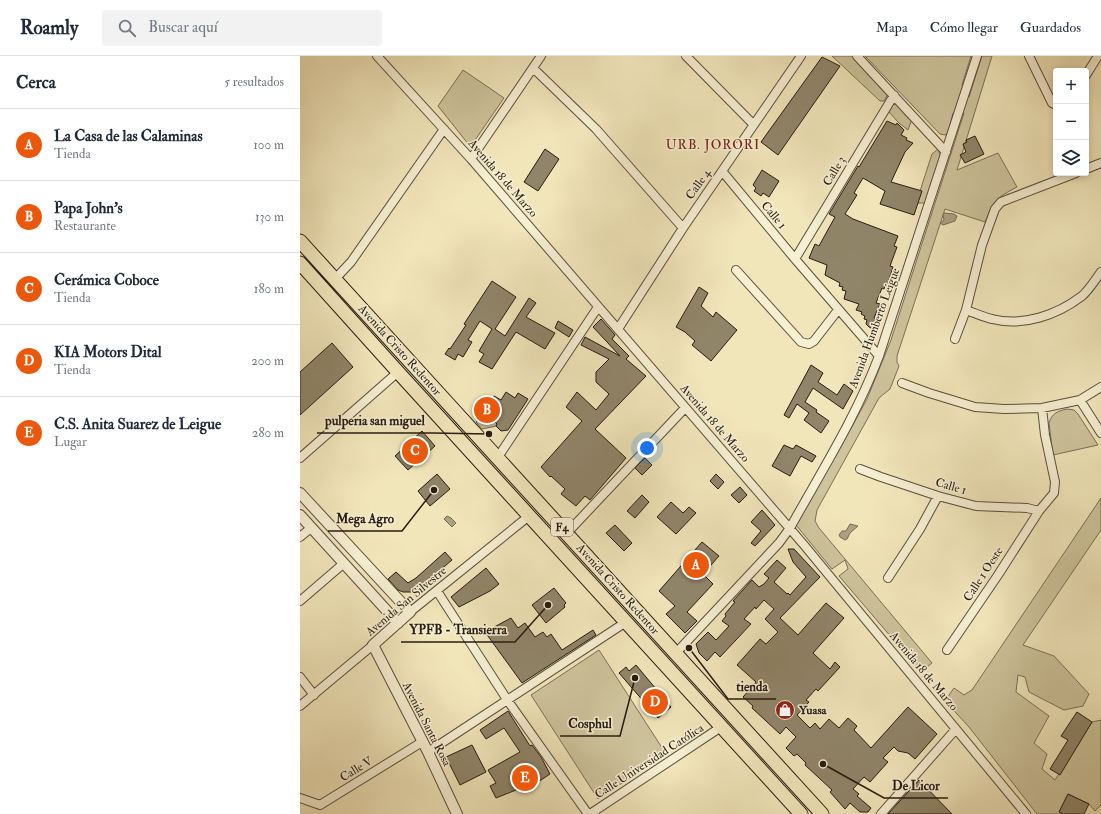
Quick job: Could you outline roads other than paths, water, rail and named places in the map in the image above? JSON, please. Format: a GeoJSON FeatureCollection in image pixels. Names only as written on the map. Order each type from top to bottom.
{"type":"FeatureCollection","features":[{"type":"Feature","properties":{"kind":"highway","name":"Avenida Cristo Redentor"},"geometry":{"type":"LineString","coordinates":[[300,241],[822,814]]}},
{"type":"Feature","properties":{"kind":"highway","name":"Avenida Cristo Redentor"},"geometry":{"type":"LineString","coordinates":[[300,263],[801,814]]}},
{"type":"Feature","properties":{"kind":"street","name":"Avenida 18 de Marzo"},"geometry":{"type":"LineString","coordinates":[[377,56],[471,159],[790,528],[1026,814]]}},
{"type":"Feature","properties":{"kind":"street"},"geometry":{"type":"LineString","coordinates":[[471,159],[541,56]]}},
{"type":"Feature","properties":{"kind":"street"},"geometry":{"type":"LineString","coordinates":[[686,56],[753,124]]}},
{"type":"Feature","properties":{"kind":"street","name":"Calle 4"},"geometry":{"type":"LineString","coordinates":[[618,329],[683,228],[801,56]]}},
{"type":"Feature","properties":{"kind":"street"},"geometry":{"type":"LineString","coordinates":[[858,56],[946,152]]}},
{"type":"Feature","properties":{"kind":"street","name":"Avenida Humberto Leigue"},"geometry":{"type":"LineString","coordinates":[[676,653],[779,543],[790,528],[853,415],[868,384],[879,356],[977,56]]}},
{"type":"Feature","properties":{"kind":"street"},"geometry":{"type":"LineString","coordinates":[[1029,56],[1053,103]]}},
{"type":"Feature","properties":{"kind":"street"},"geometry":{"type":"LineString","coordinates":[[1089,70],[1098,56]]}},
{"type":"Feature","properties":{"kind":"street"},"geometry":{"type":"LineString","coordinates":[[534,68],[596,129],[683,228]]}},
{"type":"Feature","properties":{"kind":"street","name":"Calle 3"},"geometry":{"type":"LineString","coordinates":[[795,259],[894,95]]}},
{"type":"Feature","properties":{"kind":"street"},"geometry":{"type":"LineString","coordinates":[[335,279],[351,262],[444,129]]}},
{"type":"Feature","properties":{"kind":"street"},"geometry":{"type":"LineString","coordinates":[[1089,168],[1100,165]]}},
{"type":"Feature","properties":{"kind":"street","name":"Calle 1"},"geometry":{"type":"LineString","coordinates":[[722,171],[838,310],[879,356]]}},
{"type":"Feature","properties":{"kind":"street"},"geometry":{"type":"LineString","coordinates":[[955,339],[966,310],[982,245],[995,209],[1001,202],[1068,176]]}},
{"type":"Feature","properties":{"kind":"street"},"geometry":{"type":"LineString","coordinates":[[736,270],[801,342],[809,344],[814,341],[838,310]]}},
{"type":"Feature","properties":{"kind":"street"},"geometry":{"type":"LineString","coordinates":[[966,310],[993,319],[1012,321],[1029,320],[1047,315],[1064,307],[1083,295],[1101,272]]}},
{"type":"Feature","properties":{"kind":"street"},"geometry":{"type":"LineString","coordinates":[[498,457],[598,307]]}},
{"type":"Feature","properties":{"kind":"street"},"geometry":{"type":"LineString","coordinates":[[300,458],[398,372]]}},
{"type":"Feature","properties":{"kind":"street"},"geometry":{"type":"LineString","coordinates":[[902,383],[975,407],[1004,409],[1042,408],[1080,400],[1101,387]]}},
{"type":"Feature","properties":{"kind":"street"},"geometry":{"type":"LineString","coordinates":[[1080,400],[1101,433]]}},
{"type":"Feature","properties":{"kind":"street"},"geometry":{"type":"LineString","coordinates":[[567,533],[685,408]]}},
{"type":"Feature","properties":{"kind":"street","name":"Calle 1 Oeste"},"geometry":{"type":"LineString","coordinates":[[947,650],[998,575],[1039,510],[1054,493],[1055,482],[1045,435],[1042,408]]}},
{"type":"Feature","properties":{"kind":"street","name":"Calle 1"},"geometry":{"type":"LineString","coordinates":[[860,469],[938,496],[976,506],[1027,508],[1039,510]]}},
{"type":"Feature","properties":{"kind":"street"},"geometry":{"type":"LineString","coordinates":[[301,495],[410,612]]}},
{"type":"Feature","properties":{"kind":"street"},"geometry":{"type":"LineString","coordinates":[[888,578],[920,530],[938,496]]}},
{"type":"Feature","properties":{"kind":"street"},"geometry":{"type":"LineString","coordinates":[[300,515],[398,623]]}},
{"type":"Feature","properties":{"kind":"street","name":"Avenida San Silvestre"},"geometry":{"type":"LineString","coordinates":[[300,706],[410,612],[529,516]]}},
{"type":"Feature","properties":{"kind":"street"},"geometry":{"type":"LineString","coordinates":[[300,537],[311,528]]}},
{"type":"Feature","properties":{"kind":"street"},"geometry":{"type":"LineString","coordinates":[[300,602],[343,564]]}},
{"type":"Feature","properties":{"kind":"street"},"geometry":{"type":"LineString","coordinates":[[437,591],[508,701],[589,814]]}},
{"type":"Feature","properties":{"kind":"street"},"geometry":{"type":"LineString","coordinates":[[428,752],[508,701],[626,622]]}},
{"type":"Feature","properties":{"kind":"street","name":"Avenida Santa Rosa"},"geometry":{"type":"LineString","coordinates":[[373,645],[428,752],[457,814]]}},
{"type":"Feature","properties":{"kind":"street"},"geometry":{"type":"LineString","coordinates":[[300,677],[314,695]]}},
{"type":"Feature","properties":{"kind":"street","name":"Calle Universidad Católica"},"geometry":{"type":"LineString","coordinates":[[589,814],[722,727]]}},
{"type":"Feature","properties":{"kind":"street"},"geometry":{"type":"LineString","coordinates":[[881,814],[956,729]]}},
{"type":"Feature","properties":{"kind":"street","name":"Calle V"},"geometry":{"type":"LineString","coordinates":[[300,798],[320,805],[422,742]]}},
{"type":"Feature","properties":{"kind":"place","name":"Papa John's"},"geometry":{"type":"Point","coordinates":[487,410]}},
{"type":"Feature","properties":{"kind":"place","name":"pulperia san miguel"},"geometry":{"type":"Point","coordinates":[489,434]}},
{"type":"Feature","properties":{"kind":"place","name":"Cerámica Coboce"},"geometry":{"type":"Point","coordinates":[415,451]}},
{"type":"Feature","properties":{"kind":"place","name":"Mega Agro"},"geometry":{"type":"Point","coordinates":[434,490]}},
{"type":"Feature","properties":{"kind":"place","name":"La Casa de las Calaminas"},"geometry":{"type":"Point","coordinates":[696,565]}},
{"type":"Feature","properties":{"kind":"place","name":"YPFB - Transierra"},"geometry":{"type":"Point","coordinates":[548,605]}},
{"type":"Feature","properties":{"kind":"place","name":"tienda"},"geometry":{"type":"Point","coordinates":[689,648]}},
{"type":"Feature","properties":{"kind":"place","name":"Cosphul"},"geometry":{"type":"Point","coordinates":[635,678]}},
{"type":"Feature","properties":{"kind":"place","name":"KIA Motors Dital"},"geometry":{"type":"Point","coordinates":[655,702]}},
{"type":"Feature","properties":{"kind":"place","name":"Yuasa"},"geometry":{"type":"Point","coordinates":[785,710]}},
{"type":"Feature","properties":{"kind":"place","name":"De Licor"},"geometry":{"type":"Point","coordinates":[823,764]}},
{"type":"Feature","properties":{"kind":"place","name":"C.S. Anita Suarez de Leigue"},"geometry":{"type":"Point","coordinates":[525,778]}},
{"type":"Feature","properties":{"kind":"district","name":"URB. JORORI"},"geometry":{"type":"Point","coordinates":[713,144]}}]}
